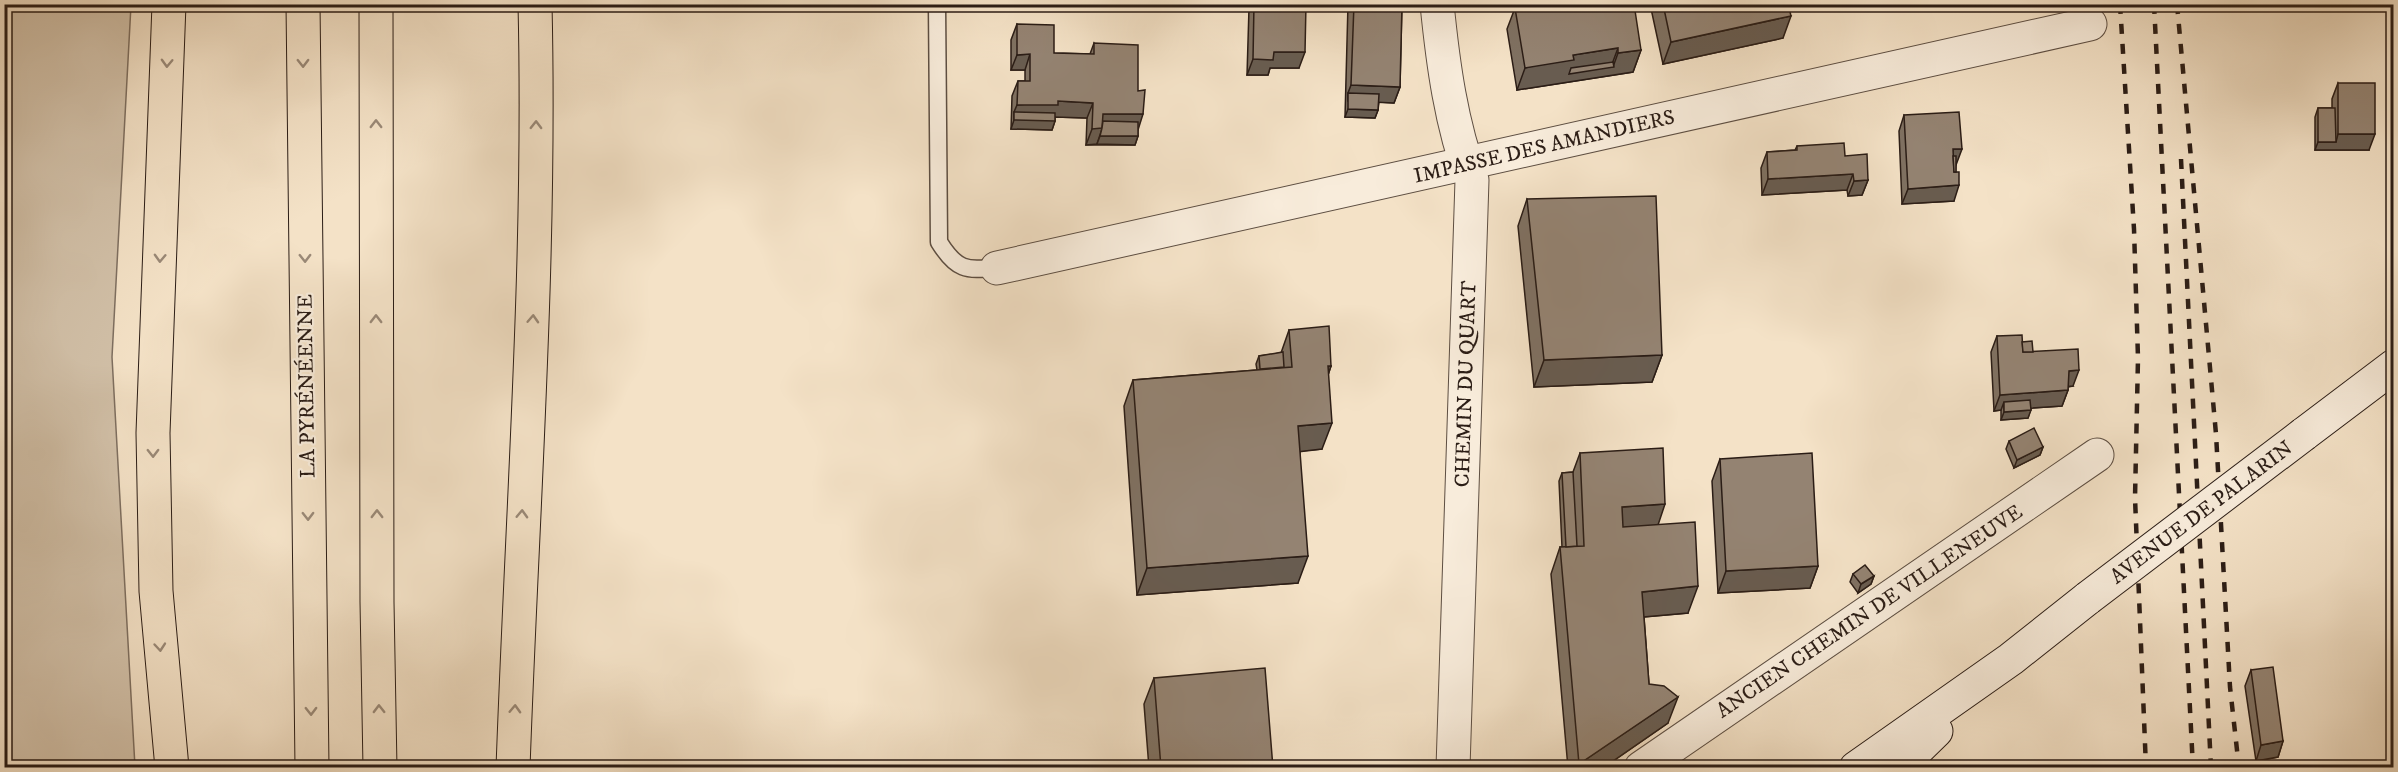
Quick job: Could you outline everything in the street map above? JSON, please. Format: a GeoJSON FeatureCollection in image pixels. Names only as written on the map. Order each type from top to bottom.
{"type":"FeatureCollection","features":[{"type":"Feature","properties":{"kind":"highway"},"geometry":{"type":"LineString","coordinates":[[169,4],[153,433],[156,591],[172,768]]}},
{"type":"Feature","properties":{"kind":"highway","name":"LA PYRÉNÉENNE"},"geometry":{"type":"LineString","coordinates":[[303,4],[312,768]]}},
{"type":"Feature","properties":{"kind":"highway"},"geometry":{"type":"LineString","coordinates":[[376,4],[377,590],[380,768]]}},
{"type":"Feature","properties":{"kind":"highway"},"geometry":{"type":"LineString","coordinates":[[513,768],[523,498],[534,291],[537,92],[535,4]]}},
{"type":"Feature","properties":{"kind":"street","name":"CHEMIN DU QUART"},"geometry":{"type":"LineString","coordinates":[[1437,4],[1458,143],[1472,180],[1453,768]]}},
{"type":"Feature","properties":{"kind":"street","name":"IMPASSE DES AMANDIERS"},"geometry":{"type":"LineString","coordinates":[[997,268],[2090,24]]}},
{"type":"Feature","properties":{"kind":"street","name":"AVENUE DE PALARIN"},"geometry":{"type":"LineString","coordinates":[[1856,768],[2011,659],[2394,366]]}},
{"type":"Feature","properties":{"kind":"street","name":"ANCIEN CHEMIN DE VILLENEUVE"},"geometry":{"type":"LineString","coordinates":[[1641,768],[2097,455]]}},
{"type":"Feature","properties":{"kind":"street","name":"AVENUE DE PALARIN"},"geometry":{"type":"LineString","coordinates":[[1898,768],[2011,659]]}},
{"type":"Feature","properties":{"kind":"lane"},"geometry":{"type":"LineString","coordinates":[[937,4],[939,242],[950,260],[968,270],[997,268]]}},
{"type":"Feature","properties":{"kind":"shaded area"},"geometry":{"type":"Polygon","coordinates":[[[4,5],[131,5],[112,357],[135,767],[5,767],[4,5]]]}},
{"type":"Feature","properties":{"kind":"building"},"geometry":{"type":"Polygon","coordinates":[[[1254,4],[1306,4],[1305,52],[1274,52],[1273,60],[1253,59],[1254,4]]]}},
{"type":"Feature","properties":{"kind":"building"},"geometry":{"type":"Polygon","coordinates":[[[1354,4],[1402,4],[1400,87],[1351,85],[1354,4]]]}},
{"type":"Feature","properties":{"kind":"building"},"geometry":{"type":"Polygon","coordinates":[[[1533,4],[1565,4],[1565,6],[1634,4],[1641,50],[1618,53],[1618,48],[1573,55],[1574,60],[1525,68],[1515,8],[1533,4]]]}},
{"type":"Feature","properties":{"kind":"building"},"geometry":{"type":"Polygon","coordinates":[[[1663,4],[1788,4],[1791,16],[1671,42],[1663,4]]]}},
{"type":"Feature","properties":{"kind":"building"},"geometry":{"type":"Polygon","coordinates":[[[1017,24],[1054,25],[1054,53],[1094,54],[1094,43],[1138,45],[1138,91],[1145,90],[1143,114],[1103,114],[1102,128],[1092,129],[1093,103],[1058,101],[1058,105],[1017,105],[1018,81],[1030,81],[1030,54],[1017,55],[1017,24]]]}},
{"type":"Feature","properties":{"kind":"building"},"geometry":{"type":"Polygon","coordinates":[[[1613,62],[1614,67],[1569,74],[1571,68],[1613,62]]]}},
{"type":"Feature","properties":{"kind":"building"},"geometry":{"type":"Polygon","coordinates":[[[2338,83],[2375,83],[2375,134],[2338,134],[2338,83]]]}},
{"type":"Feature","properties":{"kind":"building"},"geometry":{"type":"Polygon","coordinates":[[[1348,93],[1379,94],[1378,110],[1348,109],[1348,93]]]}},
{"type":"Feature","properties":{"kind":"building"},"geometry":{"type":"Polygon","coordinates":[[[2318,108],[2335,108],[2336,142],[2318,142],[2318,108]]]}},
{"type":"Feature","properties":{"kind":"building"},"geometry":{"type":"Polygon","coordinates":[[[1014,112],[1055,113],[1055,121],[1014,120],[1014,112]]]}},
{"type":"Feature","properties":{"kind":"building"},"geometry":{"type":"Polygon","coordinates":[[[1959,112],[1962,149],[1953,149],[1954,172],[1959,172],[1959,185],[1908,189],[1904,115],[1959,112]]]}},
{"type":"Feature","properties":{"kind":"building"},"geometry":{"type":"Polygon","coordinates":[[[1103,121],[1138,122],[1138,136],[1100,136],[1103,121]]]}},
{"type":"Feature","properties":{"kind":"building"},"geometry":{"type":"Polygon","coordinates":[[[1844,143],[1845,156],[1867,154],[1868,180],[1854,181],[1853,174],[1768,179],[1767,152],[1797,150],[1797,146],[1844,143]]]}},
{"type":"Feature","properties":{"kind":"building"},"geometry":{"type":"Polygon","coordinates":[[[1953,156],[1956,156],[1956,172],[1954,172],[1953,156]]]}},
{"type":"Feature","properties":{"kind":"building"},"geometry":{"type":"Polygon","coordinates":[[[1656,196],[1662,355],[1544,360],[1527,199],[1656,196]]]}},
{"type":"Feature","properties":{"kind":"building"},"geometry":{"type":"Polygon","coordinates":[[[1329,326],[1331,366],[1328,366],[1332,423],[1298,426],[1308,556],[1147,568],[1133,380],[1292,367],[1289,330],[1329,326]]]}},
{"type":"Feature","properties":{"kind":"building"},"geometry":{"type":"Polygon","coordinates":[[[2022,335],[2023,352],[2078,349],[2079,370],[2069,371],[2068,390],[2000,395],[1997,336],[2022,335]]]}},
{"type":"Feature","properties":{"kind":"building"},"geometry":{"type":"Polygon","coordinates":[[[2032,341],[2033,352],[2023,352],[2022,342],[2032,341]]]}},
{"type":"Feature","properties":{"kind":"building"},"geometry":{"type":"Polygon","coordinates":[[[1283,352],[1284,367],[1260,369],[1259,356],[1283,352]]]}},
{"type":"Feature","properties":{"kind":"building"},"geometry":{"type":"Polygon","coordinates":[[[2030,400],[2031,410],[2004,412],[2004,402],[2030,400]]]}},
{"type":"Feature","properties":{"kind":"building"},"geometry":{"type":"Polygon","coordinates":[[[2034,428],[2043,447],[2017,460],[2009,441],[2034,428]]]}},
{"type":"Feature","properties":{"kind":"building"},"geometry":{"type":"Polygon","coordinates":[[[1663,448],[1665,504],[1622,507],[1623,527],[1695,522],[1698,586],[1642,592],[1649,684],[1664,686],[1678,697],[1579,764],[1560,547],[1584,546],[1580,453],[1663,448]]]}},
{"type":"Feature","properties":{"kind":"building"},"geometry":{"type":"Polygon","coordinates":[[[1812,453],[1818,566],[1726,571],[1720,459],[1812,453]]]}},
{"type":"Feature","properties":{"kind":"building"},"geometry":{"type":"Polygon","coordinates":[[[1573,472],[1577,546],[1566,547],[1562,473],[1573,472]]]}},
{"type":"Feature","properties":{"kind":"building"},"geometry":{"type":"Polygon","coordinates":[[[1865,565],[1874,576],[1861,584],[1853,574],[1865,565]]]}},
{"type":"Feature","properties":{"kind":"building"},"geometry":{"type":"Polygon","coordinates":[[[2273,667],[2283,741],[2261,745],[2251,670],[2273,667]]]}},
{"type":"Feature","properties":{"kind":"building"},"geometry":{"type":"Polygon","coordinates":[[[1265,668],[1273,768],[1161,768],[1154,678],[1265,668]]]}},
{"type":"Feature","properties":{"kind":"railway"},"geometry":{"type":"LineString","coordinates":[[2120,4],[2134,229],[2138,358],[2135,498],[2146,768]]}},
{"type":"Feature","properties":{"kind":"railway"},"geometry":{"type":"LineString","coordinates":[[2154,4],[2193,768]]}},
{"type":"Feature","properties":{"kind":"railway"},"geometry":{"type":"LineString","coordinates":[[2177,4],[2216,434],[2230,687],[2239,768]]}},
{"type":"Feature","properties":{"kind":"railway"},"geometry":{"type":"LineString","coordinates":[[2181,159],[2211,768]]}}]}
